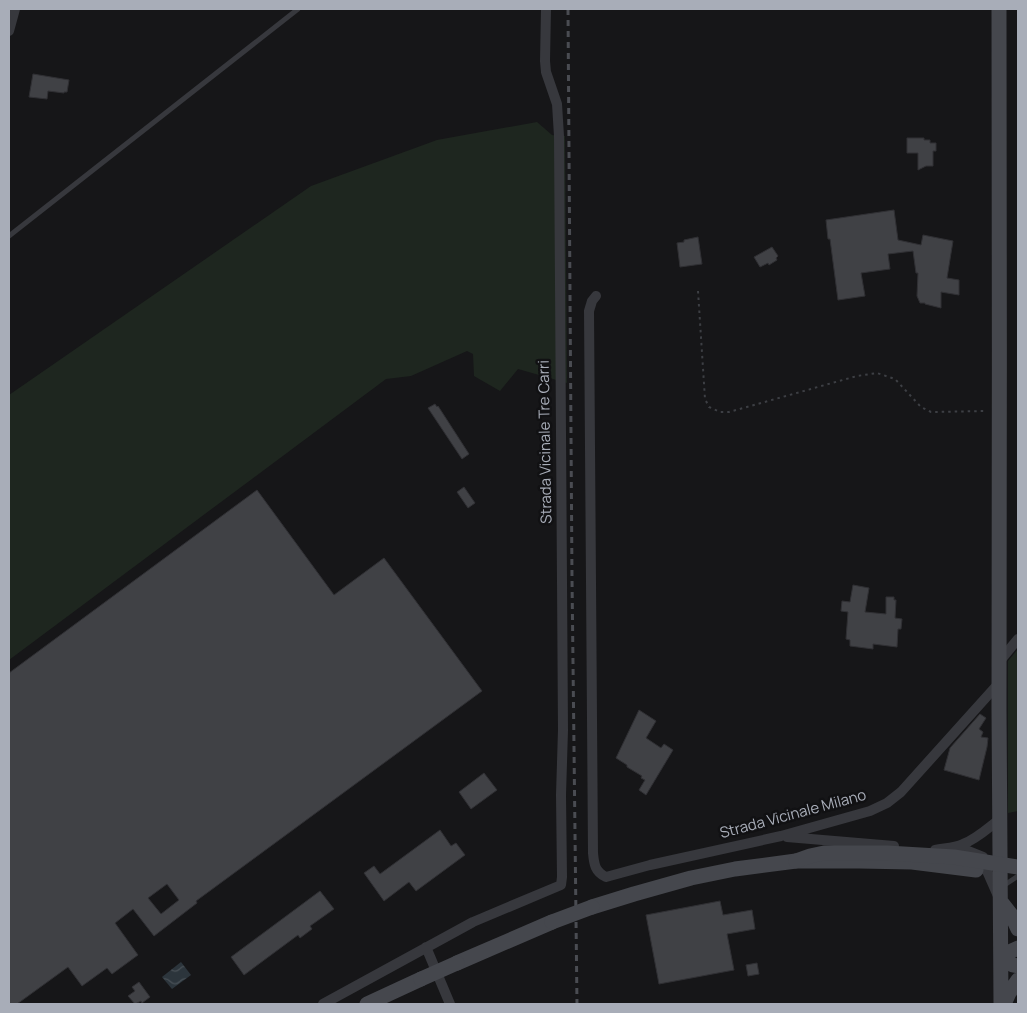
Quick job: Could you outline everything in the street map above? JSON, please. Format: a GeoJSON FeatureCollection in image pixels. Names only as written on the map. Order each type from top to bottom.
{"type":"FeatureCollection","features":[{"type":"Feature","properties":{"kind":"main road"},"geometry":{"type":"LineString","coordinates":[[999,9],[999,683],[1000,958],[1002,1004]]}},
{"type":"Feature","properties":{"kind":"main road"},"geometry":{"type":"LineString","coordinates":[[796,861],[824,854],[887,853],[954,857],[1018,867]]}},
{"type":"Feature","properties":{"kind":"main road"},"geometry":{"type":"LineString","coordinates":[[367,1004],[552,922],[592,907],[691,878],[735,869],[796,861],[912,862],[1018,877]]}},
{"type":"Feature","properties":{"kind":"main road"},"geometry":{"type":"LineString","coordinates":[[1000,895],[1018,929]]}},
{"type":"Feature","properties":{"kind":"main road"},"geometry":{"type":"LineString","coordinates":[[1000,958],[1018,948]]}},
{"type":"Feature","properties":{"kind":"main road"},"geometry":{"type":"LineString","coordinates":[[1000,958],[1018,966]]}},
{"type":"Feature","properties":{"kind":"main road"},"geometry":{"type":"LineString","coordinates":[[1002,1004],[1018,980]]}},
{"type":"Feature","properties":{"kind":"street"},"geometry":{"type":"LineString","coordinates":[[9,32],[15,9]]}},
{"type":"Feature","properties":{"kind":"street","name":"Strada Vicinale Tre Carri"},"geometry":{"type":"LineString","coordinates":[[426,947],[474,922],[554,889],[561,885],[562,878],[559,136],[557,104],[546,72],[546,9]]}},
{"type":"Feature","properties":{"kind":"street","name":"Strada Vicinale Milano"},"geometry":{"type":"LineString","coordinates":[[596,296],[589,311],[593,853],[596,870],[600,874],[606,877],[650,864],[781,836],[870,811],[888,803],[901,792],[999,683]]}},
{"type":"Feature","properties":{"kind":"street"},"geometry":{"type":"LineString","coordinates":[[999,662],[1018,639]]}},
{"type":"Feature","properties":{"kind":"street"},"geometry":{"type":"LineString","coordinates":[[935,850],[966,844],[1000,818]]}},
{"type":"Feature","properties":{"kind":"street"},"geometry":{"type":"LineString","coordinates":[[781,836],[935,850],[968,851],[982,856],[1000,870]]}},
{"type":"Feature","properties":{"kind":"street"},"geometry":{"type":"LineString","coordinates":[[935,850],[962,855],[975,862],[987,871],[1000,895]]}},
{"type":"Feature","properties":{"kind":"street"},"geometry":{"type":"LineString","coordinates":[[324,1004],[426,947],[450,1004]]}},
{"type":"Feature","properties":{"kind":"street"},"geometry":{"type":"LineString","coordinates":[[383,1004],[398,990]]}},
{"type":"Feature","properties":{"kind":"lane"},"geometry":{"type":"LineString","coordinates":[[9,236],[298,9]]}},
{"type":"Feature","properties":{"kind":"lane"},"geometry":{"type":"LineString","coordinates":[[1000,895],[1018,877]]}},
{"type":"Feature","properties":{"kind":"path"},"geometry":{"type":"LineString","coordinates":[[698,291],[702,366],[706,399],[709,407],[720,412],[729,412],[857,376],[876,373],[894,379],[921,407],[931,412],[999,411]]}},
{"type":"Feature","properties":{"kind":"shaded area"},"geometry":{"type":"Polygon","coordinates":[[[537,122],[552,135],[565,136],[567,383],[518,369],[500,391],[474,376],[473,354],[467,351],[411,376],[386,379],[9,660],[9,395],[311,186],[437,140],[537,122]]]}},
{"type":"Feature","properties":{"kind":"shaded area"},"geometry":{"type":"Polygon","coordinates":[[[1018,649],[1018,811],[1008,813],[1008,661],[1018,649]]]}},
{"type":"Feature","properties":{"kind":"water"},"geometry":{"type":"Polygon","coordinates":[[[181,962],[191,975],[172,989],[162,977],[181,962]]]}},
{"type":"Feature","properties":{"kind":"building"},"geometry":{"type":"Polygon","coordinates":[[[33,74],[69,80],[67,92],[48,91],[47,99],[29,97],[33,74]]]}},
{"type":"Feature","properties":{"kind":"building"},"geometry":{"type":"Polygon","coordinates":[[[907,138],[924,138],[924,140],[930,140],[930,143],[936,143],[936,151],[933,151],[933,166],[926,166],[918,170],[918,153],[907,153],[907,138]]]}},
{"type":"Feature","properties":{"kind":"building"},"geometry":{"type":"Polygon","coordinates":[[[894,210],[898,240],[921,245],[923,235],[953,241],[947,278],[959,280],[959,295],[941,292],[941,308],[920,303],[917,296],[918,273],[916,273],[913,251],[888,254],[890,269],[861,273],[865,296],[838,300],[826,220],[894,210]]]}},
{"type":"Feature","properties":{"kind":"building"},"geometry":{"type":"Polygon","coordinates":[[[698,237],[702,264],[680,267],[677,243],[698,237]]]}},
{"type":"Feature","properties":{"kind":"building"},"geometry":{"type":"Polygon","coordinates":[[[772,247],[778,256],[777,260],[769,265],[768,263],[760,267],[754,257],[772,247]]]}},
{"type":"Feature","properties":{"kind":"building"},"geometry":{"type":"Polygon","coordinates":[[[435,404],[469,454],[462,459],[428,408],[435,404]]]}},
{"type":"Feature","properties":{"kind":"building"},"geometry":{"type":"Polygon","coordinates":[[[464,487],[475,503],[468,508],[457,492],[464,487]]]}},
{"type":"Feature","properties":{"kind":"building"},"geometry":{"type":"Polygon","coordinates":[[[257,490],[334,595],[384,558],[482,691],[196,901],[197,903],[154,936],[133,909],[115,923],[138,955],[112,974],[107,968],[82,986],[68,967],[17,1004],[9,1004],[9,673],[257,490]],[[167,884],[148,898],[161,914],[179,900],[167,884]]]}},
{"type":"Feature","properties":{"kind":"building"},"geometry":{"type":"Polygon","coordinates":[[[853,585],[869,588],[865,612],[886,614],[886,597],[894,597],[894,600],[896,600],[895,618],[902,619],[901,629],[898,629],[897,647],[873,644],[873,649],[850,646],[850,640],[846,639],[848,612],[841,611],[842,601],[850,602],[853,585]]]}},
{"type":"Feature","properties":{"kind":"building"},"geometry":{"type":"Polygon","coordinates":[[[639,710],[656,721],[646,738],[661,748],[664,744],[673,750],[646,795],[639,790],[645,780],[641,778],[642,776],[616,758],[639,710]]]}},
{"type":"Feature","properties":{"kind":"building"},"geometry":{"type":"Polygon","coordinates":[[[980,714],[986,718],[979,729],[983,732],[981,737],[988,738],[979,780],[944,770],[950,748],[980,714]]]}},
{"type":"Feature","properties":{"kind":"building"},"geometry":{"type":"Polygon","coordinates":[[[484,773],[497,790],[471,809],[459,792],[484,773]]]}},
{"type":"Feature","properties":{"kind":"building"},"geometry":{"type":"Polygon","coordinates":[[[440,830],[451,846],[456,843],[465,855],[416,891],[409,882],[384,901],[364,873],[374,866],[380,874],[440,830]]]}},
{"type":"Feature","properties":{"kind":"building"},"geometry":{"type":"Polygon","coordinates":[[[320,891],[334,909],[310,926],[312,929],[300,938],[298,935],[244,975],[231,957],[320,891]]]}},
{"type":"Feature","properties":{"kind":"building"},"geometry":{"type":"Polygon","coordinates":[[[720,901],[723,915],[752,910],[755,929],[727,934],[734,970],[659,984],[646,915],[720,901]]]}},
{"type":"Feature","properties":{"kind":"building"},"geometry":{"type":"Polygon","coordinates":[[[757,963],[759,974],[748,976],[746,965],[757,963]]]}},
{"type":"Feature","properties":{"kind":"building"},"geometry":{"type":"Polygon","coordinates":[[[139,982],[150,997],[142,1003],[141,1001],[135,1004],[128,996],[135,991],[132,987],[139,982]]]}},
{"type":"Feature","properties":{"kind":"railway"},"geometry":{"type":"LineString","coordinates":[[568,9],[577,1004]]}}]}
